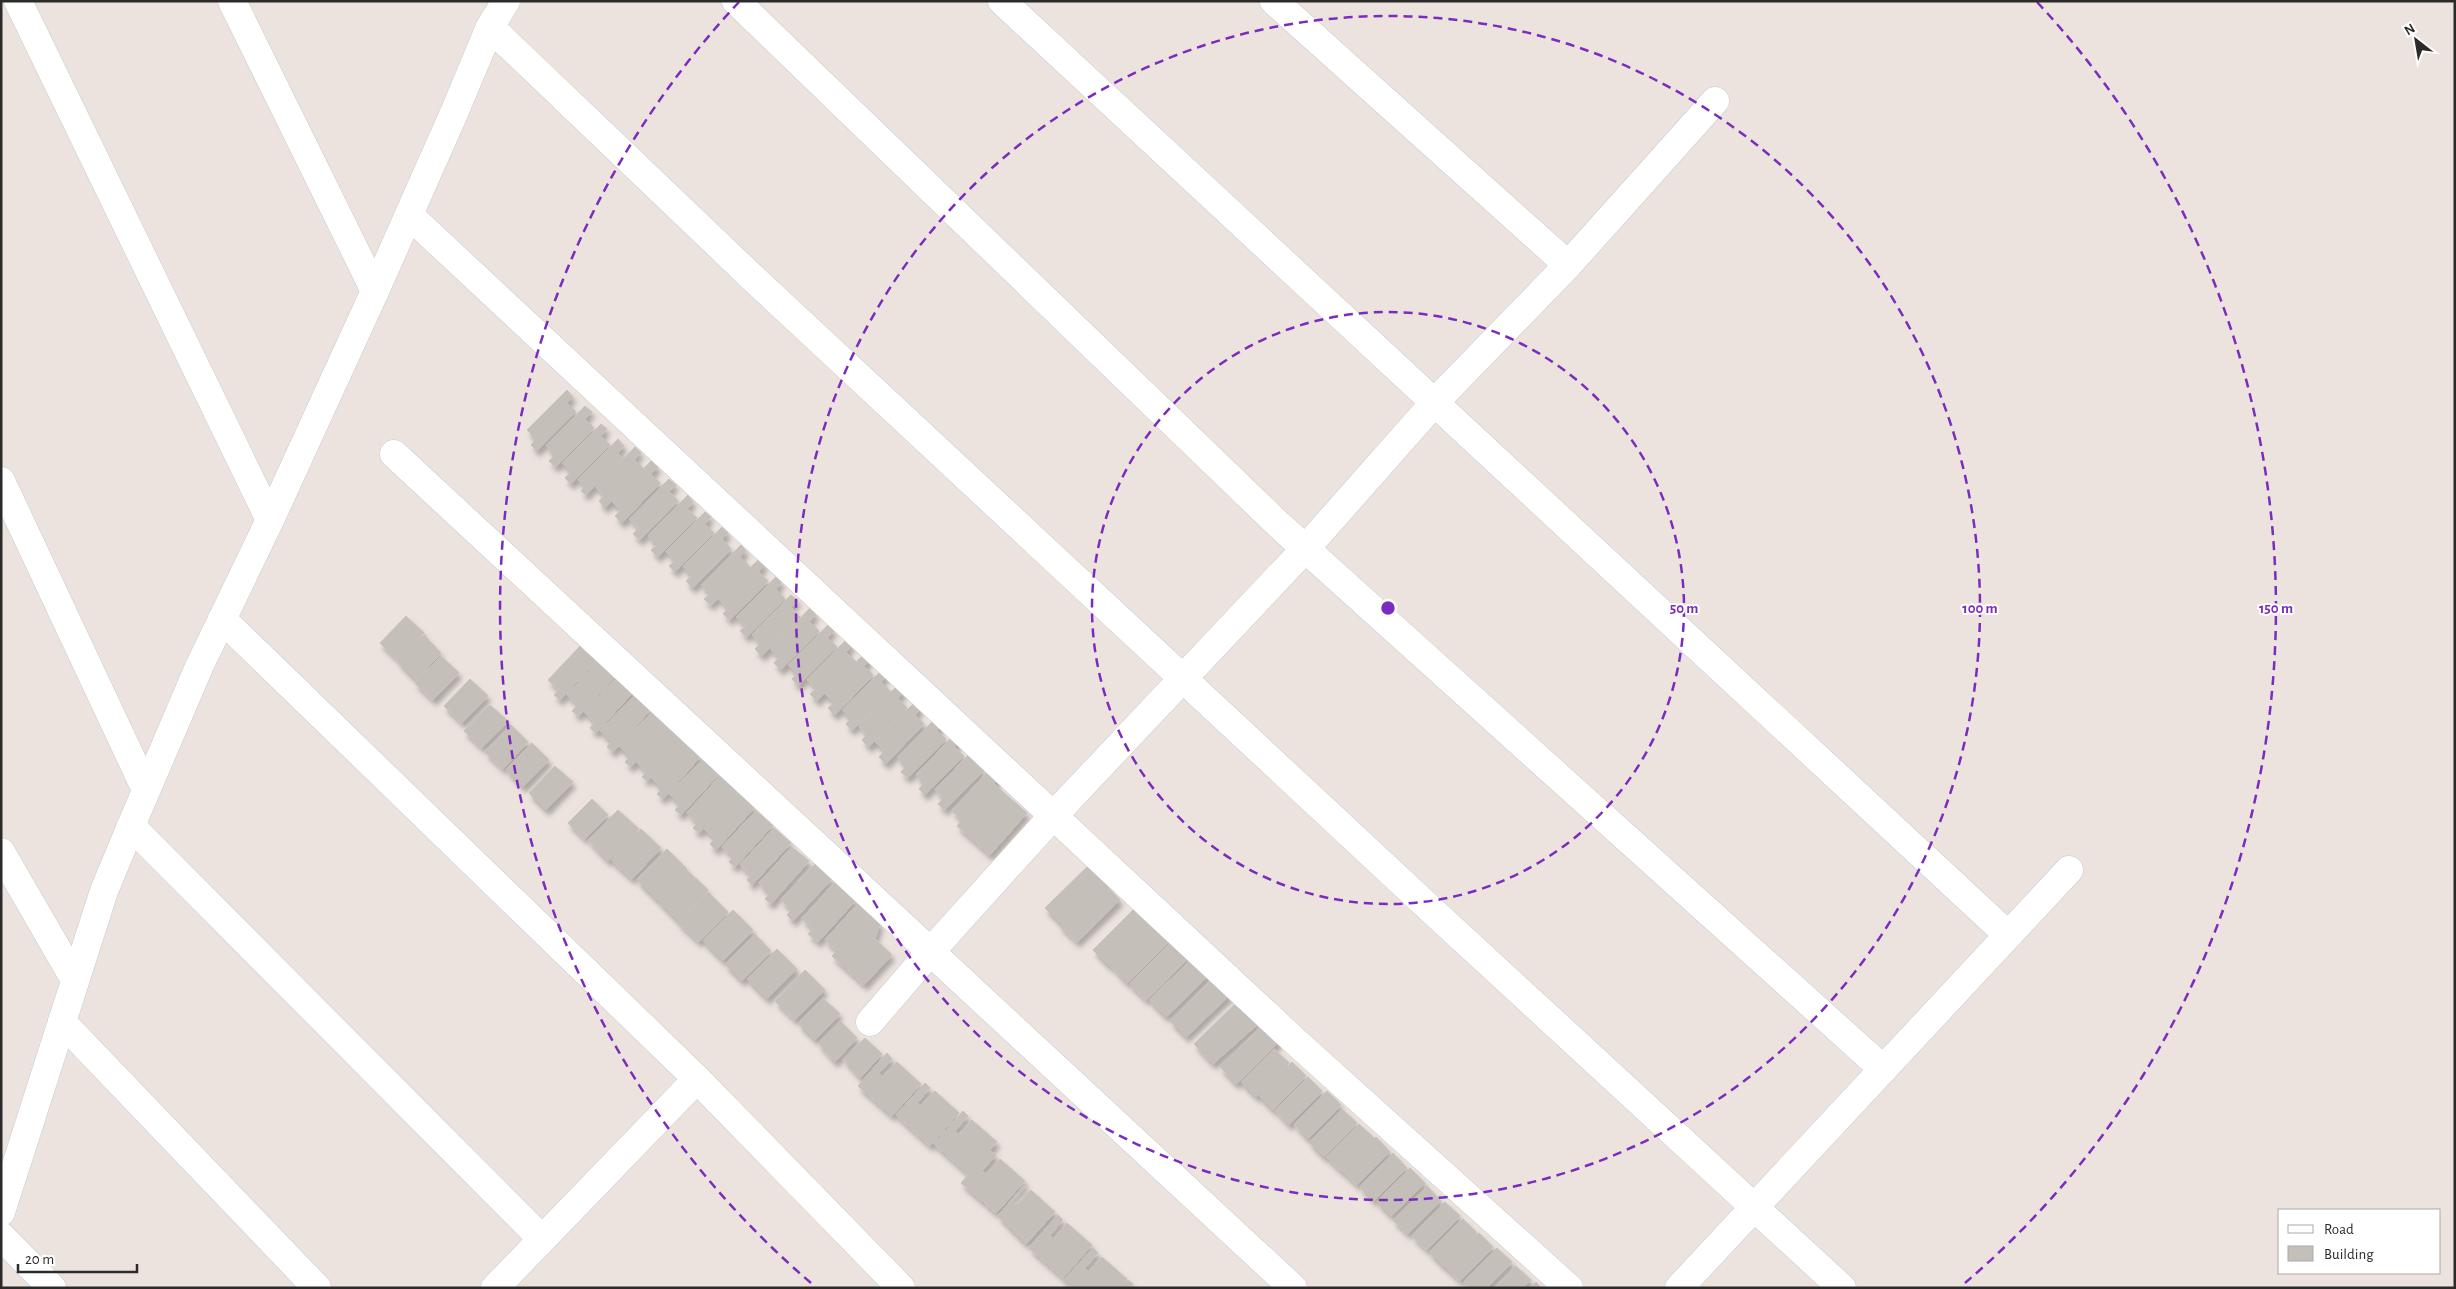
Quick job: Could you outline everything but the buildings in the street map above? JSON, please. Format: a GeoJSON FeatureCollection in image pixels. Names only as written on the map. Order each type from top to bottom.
{"type":"FeatureCollection","features":[{"type":"Feature","properties":{"kind":"street"},"geometry":{"type":"LineString","coordinates":[[18,1],[270,520]]}},
{"type":"Feature","properties":{"kind":"street"},"geometry":{"type":"LineString","coordinates":[[232,1],[375,291]]}},
{"type":"Feature","properties":{"kind":"street"},"geometry":{"type":"LineString","coordinates":[[1,1212],[11,1145],[62,1022],[104,892],[146,790],[222,619],[270,520],[375,291],[490,27],[506,1]]}},
{"type":"Feature","properties":{"kind":"street"},"geometry":{"type":"LineString","coordinates":[[736,1],[1306,548],[1883,1068]]}},
{"type":"Feature","properties":{"kind":"street"},"geometry":{"type":"LineString","coordinates":[[1002,1],[2008,936]]}},
{"type":"Feature","properties":{"kind":"street"},"geometry":{"type":"LineString","coordinates":[[1274,1],[1568,266]]}},
{"type":"Feature","properties":{"kind":"street"},"geometry":{"type":"LineString","coordinates":[[490,27],[755,280],[1445,923],[1754,1205],[1842,1288]]}},
{"type":"Feature","properties":{"kind":"street"},"geometry":{"type":"LineString","coordinates":[[870,1022],[930,951],[1053,816],[1182,677],[1306,548],[1435,402],[1568,266],[1715,101]]}},
{"type":"Feature","properties":{"kind":"street"},"geometry":{"type":"LineString","coordinates":[[409,215],[1296,1042],[1569,1288]]}},
{"type":"Feature","properties":{"kind":"street"},"geometry":{"type":"LineString","coordinates":[[394,454],[1294,1288]]}},
{"type":"Feature","properties":{"kind":"street"},"geometry":{"type":"LineString","coordinates":[[1,481],[146,790]]}},
{"type":"Feature","properties":{"kind":"street"},"geometry":{"type":"LineString","coordinates":[[222,619],[697,1080],[901,1288]]}},
{"type":"Feature","properties":{"kind":"street"},"geometry":{"type":"LineString","coordinates":[[131,826],[542,1239]]}},
{"type":"Feature","properties":{"kind":"street"},"geometry":{"type":"LineString","coordinates":[[1,852],[76,980]]}},
{"type":"Feature","properties":{"kind":"street"},"geometry":{"type":"LineString","coordinates":[[1679,1288],[1754,1205],[2069,870]]}},
{"type":"Feature","properties":{"kind":"street"},"geometry":{"type":"LineString","coordinates":[[62,1022],[317,1288]]}},
{"type":"Feature","properties":{"kind":"street"},"geometry":{"type":"LineString","coordinates":[[495,1288],[697,1080]]}},
{"type":"Feature","properties":{"kind":"street"},"geometry":{"type":"LineString","coordinates":[[1,1236],[52,1288]]}}]}
